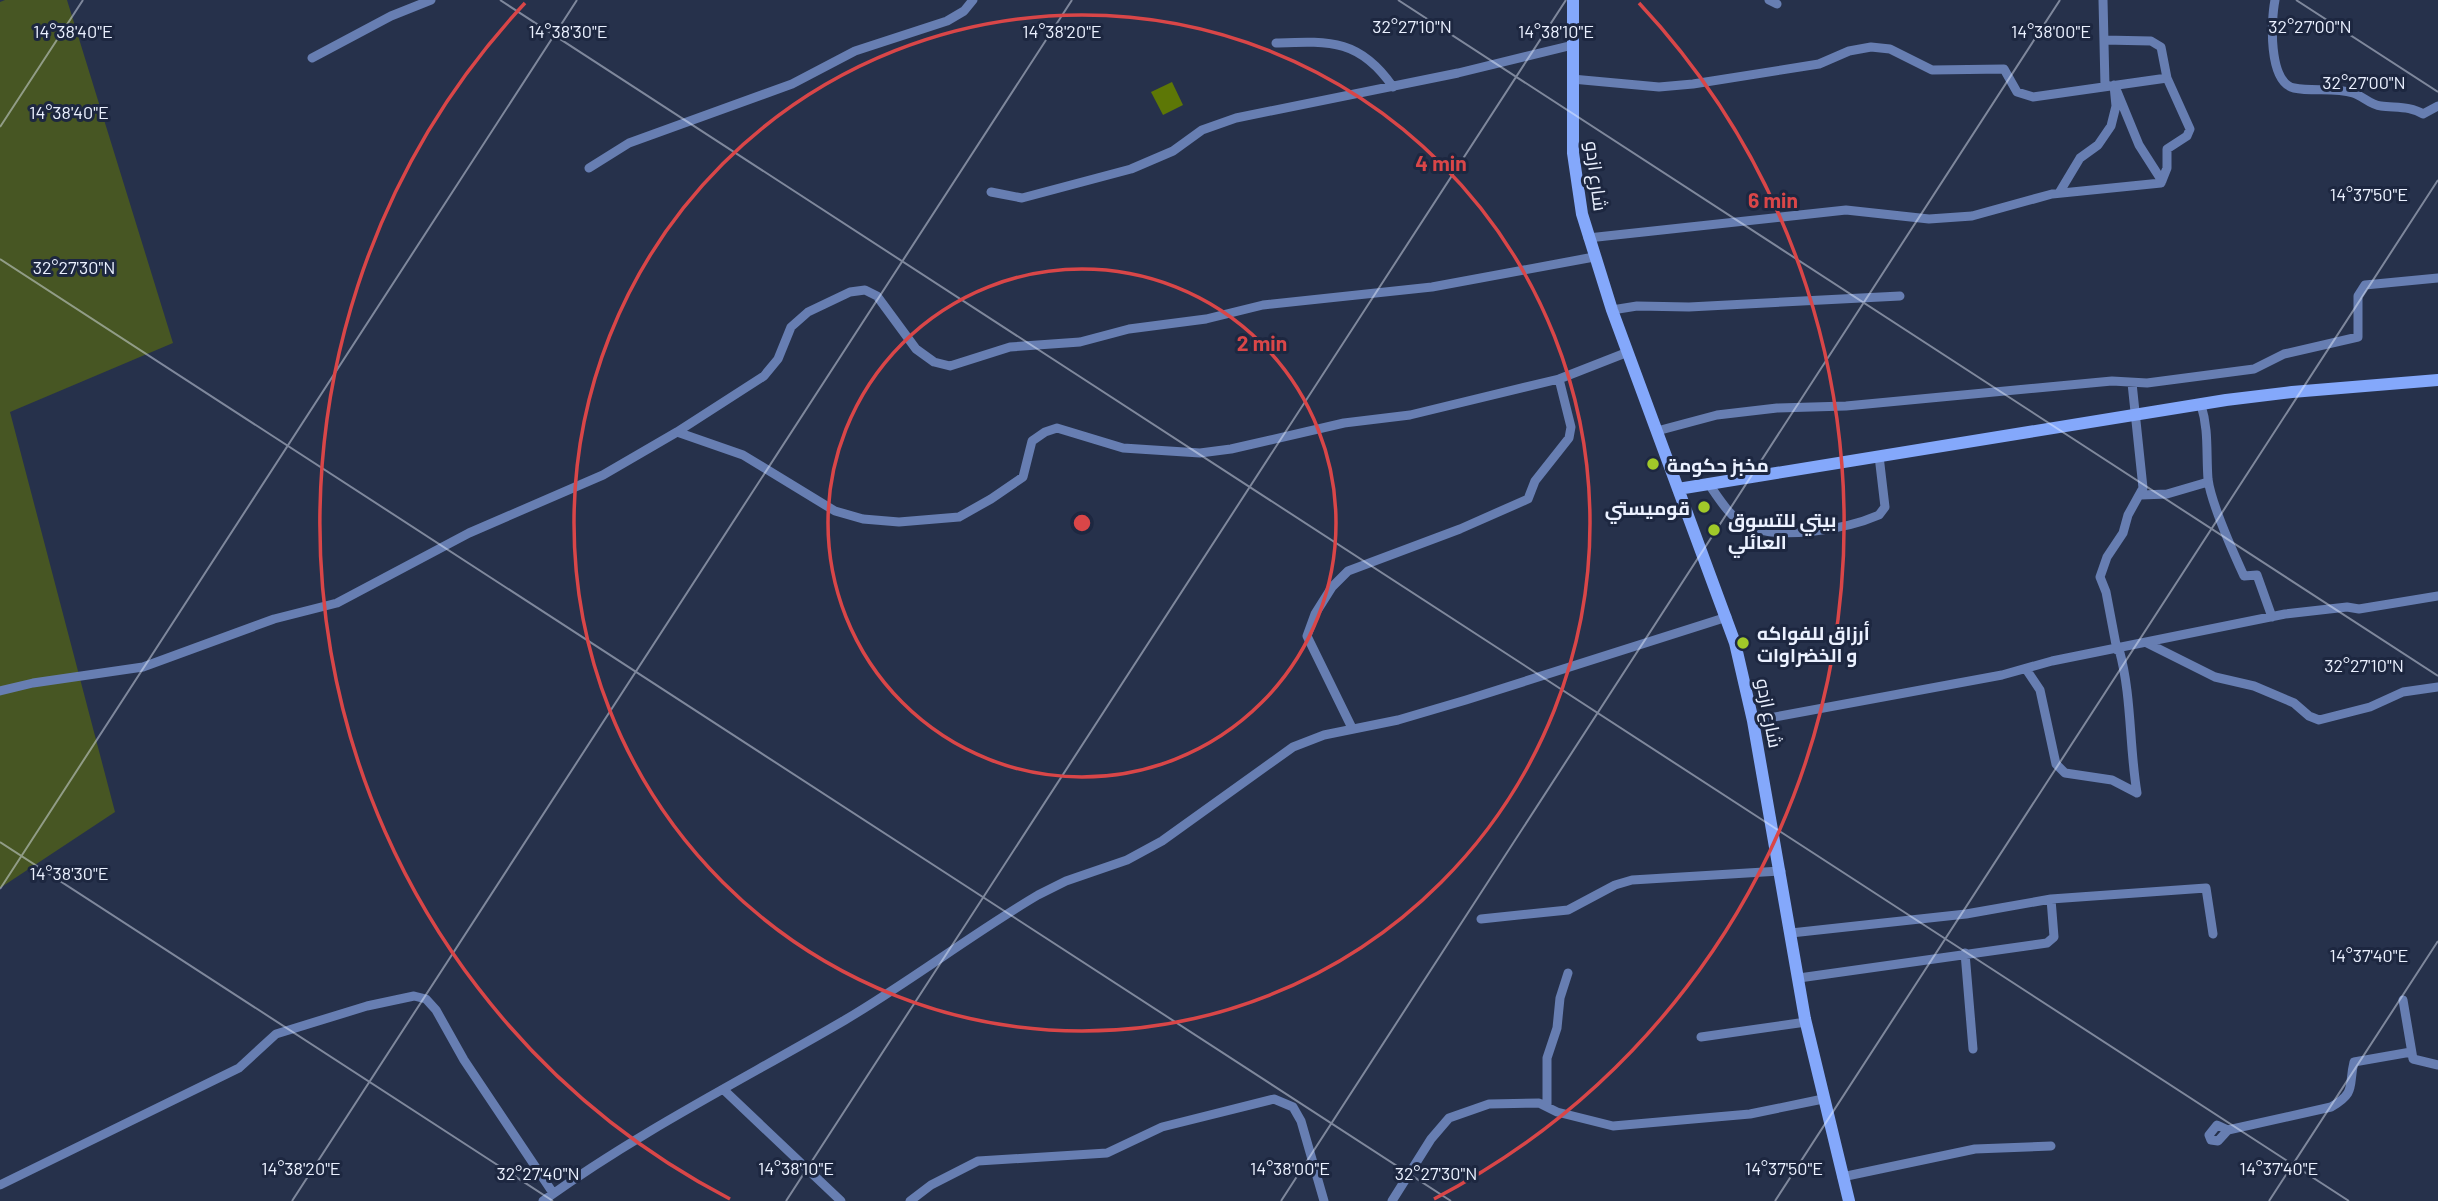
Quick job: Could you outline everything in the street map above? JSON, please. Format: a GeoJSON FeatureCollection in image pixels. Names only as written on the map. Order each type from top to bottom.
{"type":"FeatureCollection","features":[{"type":"Feature","properties":{"kind":"street"},"geometry":{"type":"LineString","coordinates":[[312,58],[391,16],[431,0]]}},
{"type":"Feature","properties":{"kind":"street"},"geometry":{"type":"LineString","coordinates":[[589,168],[629,144],[792,84],[855,51],[947,21],[964,11],[973,0]]}},
{"type":"Feature","properties":{"kind":"street","name":"شارع ازدو"},"geometry":{"type":"LineString","coordinates":[[1573,0],[1573,153],[1577,191],[1588,237],[1612,310],[1727,617],[1753,720],[1806,1022],[1849,1201]]}},
{"type":"Feature","properties":{"kind":"street"},"geometry":{"type":"LineString","coordinates":[[2059,194],[2080,158],[2098,145],[2111,126],[2116,106],[2109,85],[2103,0]]}},
{"type":"Feature","properties":{"kind":"street"},"geometry":{"type":"LineString","coordinates":[[2275,0],[2271,19],[2275,57],[2279,78],[2291,87],[2354,93],[2375,105],[2405,108],[2423,114],[2438,106]]}},
{"type":"Feature","properties":{"kind":"street"},"geometry":{"type":"LineString","coordinates":[[2104,40],[2158,43],[2167,78],[2190,129],[2187,136],[2168,149],[2162,181]]}},
{"type":"Feature","properties":{"kind":"street"},"geometry":{"type":"LineString","coordinates":[[1276,43],[1345,46],[1363,53],[1378,65],[1393,87]]}},
{"type":"Feature","properties":{"kind":"street"},"geometry":{"type":"LineString","coordinates":[[991,192],[1012,197],[1033,195],[1131,169],[1173,150],[1202,130],[1226,121],[1393,87],[1573,45]]}},
{"type":"Feature","properties":{"kind":"street"},"geometry":{"type":"LineString","coordinates":[[1572,79],[1659,87],[1693,84],[1819,64],[1849,51],[1871,47],[1890,49],[1932,69],[2004,69],[2011,85],[2025,96],[2167,78]]}},
{"type":"Feature","properties":{"kind":"street"},"geometry":{"type":"LineString","coordinates":[[2109,85],[2139,145],[2162,181]]}},
{"type":"Feature","properties":{"kind":"street"},"geometry":{"type":"LineString","coordinates":[[1588,237],[1846,210],[1929,219],[1972,216],[2059,194],[2152,185],[2162,181]]}},
{"type":"Feature","properties":{"kind":"street"},"geometry":{"type":"LineString","coordinates":[[0,691],[33,682],[144,667],[274,620],[337,603],[469,533],[603,475],[677,432],[764,376],[778,359],[791,327],[808,312],[850,292],[865,290],[877,296],[916,349],[934,362],[950,366],[1010,347],[1080,342],[1129,329],[1206,319],[1263,304],[1432,287],[1594,257]]}},
{"type":"Feature","properties":{"kind":"street"},"geometry":{"type":"LineString","coordinates":[[1657,431],[1717,415],[1777,408],[1846,406],[2112,381],[2132,383],[2254,369],[2284,354],[2353,339],[2361,330],[2358,296],[2365,285],[2438,278]]}},
{"type":"Feature","properties":{"kind":"street"},"geometry":{"type":"LineString","coordinates":[[1612,310],[1637,306],[1689,307],[1900,296]]}},
{"type":"Feature","properties":{"kind":"street"},"geometry":{"type":"LineString","coordinates":[[677,432],[743,455],[835,511],[875,520],[934,521],[959,517],[1018,482],[1026,468],[1032,441],[1057,428],[1123,448],[1200,453],[1231,449],[1344,422],[1410,415],[1559,379],[1628,352]]}},
{"type":"Feature","properties":{"kind":"street"},"geometry":{"type":"LineString","coordinates":[[1352,728],[1307,636],[1315,614],[1332,587],[1348,571],[1460,529],[1528,499],[1535,481],[1569,438],[1571,427],[1559,379]]}},
{"type":"Feature","properties":{"kind":"street"},"geometry":{"type":"LineString","coordinates":[[1678,489],[2292,391],[2438,380]]}},
{"type":"Feature","properties":{"kind":"street"},"geometry":{"type":"LineString","coordinates":[[2026,669],[2040,690],[2056,764],[2065,773],[2112,780],[2137,793],[2127,718],[2128,681],[2118,650],[2106,592],[2100,578],[2112,547],[2123,533],[2128,515],[2141,495],[2143,482],[2132,383]]}},
{"type":"Feature","properties":{"kind":"street"},"geometry":{"type":"LineString","coordinates":[[2201,405],[2208,425],[2208,482],[2244,576],[2257,575],[2272,617]]}},
{"type":"Feature","properties":{"kind":"street"},"geometry":{"type":"LineString","coordinates":[[1708,483],[1742,523],[1759,531],[1798,532],[1824,528],[1865,521],[1879,515],[1885,507],[1879,456]]}},
{"type":"Feature","properties":{"kind":"street"},"geometry":{"type":"LineString","coordinates":[[2141,495],[2167,495],[2208,482]]}},
{"type":"Feature","properties":{"kind":"street"},"geometry":{"type":"LineString","coordinates":[[1753,720],[2026,669],[2316,609],[2359,609],[2438,596]]}},
{"type":"Feature","properties":{"kind":"street"},"geometry":{"type":"LineString","coordinates":[[543,1201],[667,1121],[725,1091],[878,1000],[1038,895],[1066,881],[1127,860],[1162,841],[1293,747],[1352,728],[1398,720],[1466,700],[1727,617]]}},
{"type":"Feature","properties":{"kind":"street"},"geometry":{"type":"LineString","coordinates":[[2147,643],[2215,677],[2254,686],[2294,703],[2309,716],[2319,720],[2370,707],[2403,692],[2438,687]]}},
{"type":"Feature","properties":{"kind":"street"},"geometry":{"type":"LineString","coordinates":[[1481,919],[1568,909],[1615,885],[1632,880],[1781,872]]}},
{"type":"Feature","properties":{"kind":"street"},"geometry":{"type":"LineString","coordinates":[[1791,933],[1966,915],[2051,899],[2206,888],[2213,934]]}},
{"type":"Feature","properties":{"kind":"street"},"geometry":{"type":"LineString","coordinates":[[1799,978],[2047,943],[2054,937],[2051,899]]}},
{"type":"Feature","properties":{"kind":"street"},"geometry":{"type":"LineString","coordinates":[[1965,953],[1973,1049]]}},
{"type":"Feature","properties":{"kind":"street"},"geometry":{"type":"LineString","coordinates":[[1547,1106],[1546,1058],[1557,1028],[1560,998],[1568,973]]}},
{"type":"Feature","properties":{"kind":"street"},"geometry":{"type":"LineString","coordinates":[[0,1185],[239,1068],[276,1034],[366,1006],[414,996],[426,999],[436,1010],[464,1060],[553,1193]]}},
{"type":"Feature","properties":{"kind":"street"},"geometry":{"type":"LineString","coordinates":[[2403,1000],[2411,1052],[2416,1062],[2438,1065]]}},
{"type":"Feature","properties":{"kind":"street"},"geometry":{"type":"LineString","coordinates":[[1701,1037],[1806,1022]]}},
{"type":"Feature","properties":{"kind":"street"},"geometry":{"type":"LineString","coordinates":[[2228,1130],[2331,1107],[2342,1101],[2354,1084],[2354,1062],[2411,1052]]}},
{"type":"Feature","properties":{"kind":"street"},"geometry":{"type":"LineString","coordinates":[[725,1091],[841,1201]]}},
{"type":"Feature","properties":{"kind":"street"},"geometry":{"type":"LineString","coordinates":[[909,1201],[931,1185],[978,1161],[1107,1153],[1163,1127],[1274,1099],[1293,1107],[1301,1121],[1324,1201]]}},
{"type":"Feature","properties":{"kind":"street"},"geometry":{"type":"LineString","coordinates":[[1392,1201],[1431,1139],[1449,1118],[1489,1104],[1529,1102],[1613,1126],[1749,1114],[1823,1100]]}},
{"type":"Feature","properties":{"kind":"street"},"geometry":{"type":"LineString","coordinates":[[1842,1177],[1975,1149],[2051,1146]]}},
{"type":"Feature","properties":{"kind":"shaded area"},"geometry":{"type":"Polygon","coordinates":[[[67,0],[173,343],[10,412],[115,812],[0,888],[0,2],[67,0]]]}},
{"type":"Feature","properties":{"kind":"shaded area"},"geometry":{"type":"Polygon","coordinates":[[[1172,82],[1183,105],[1163,115],[1151,92],[1172,82]]]}},
{"type":"Feature","properties":{"kind":"place","name":"مخبز حكومة"},"geometry":{"type":"Point","coordinates":[1653,464]}},
{"type":"Feature","properties":{"kind":"place","name":"قوميستي"},"geometry":{"type":"Point","coordinates":[1704,507]}},
{"type":"Feature","properties":{"kind":"place","name":"بيتي للتسوق العائلي"},"geometry":{"type":"Point","coordinates":[1714,530]}},
{"type":"Feature","properties":{"kind":"place","name":"أرزاق للفواكه و الخضراوات"},"geometry":{"type":"Point","coordinates":[1743,643]}}]}
